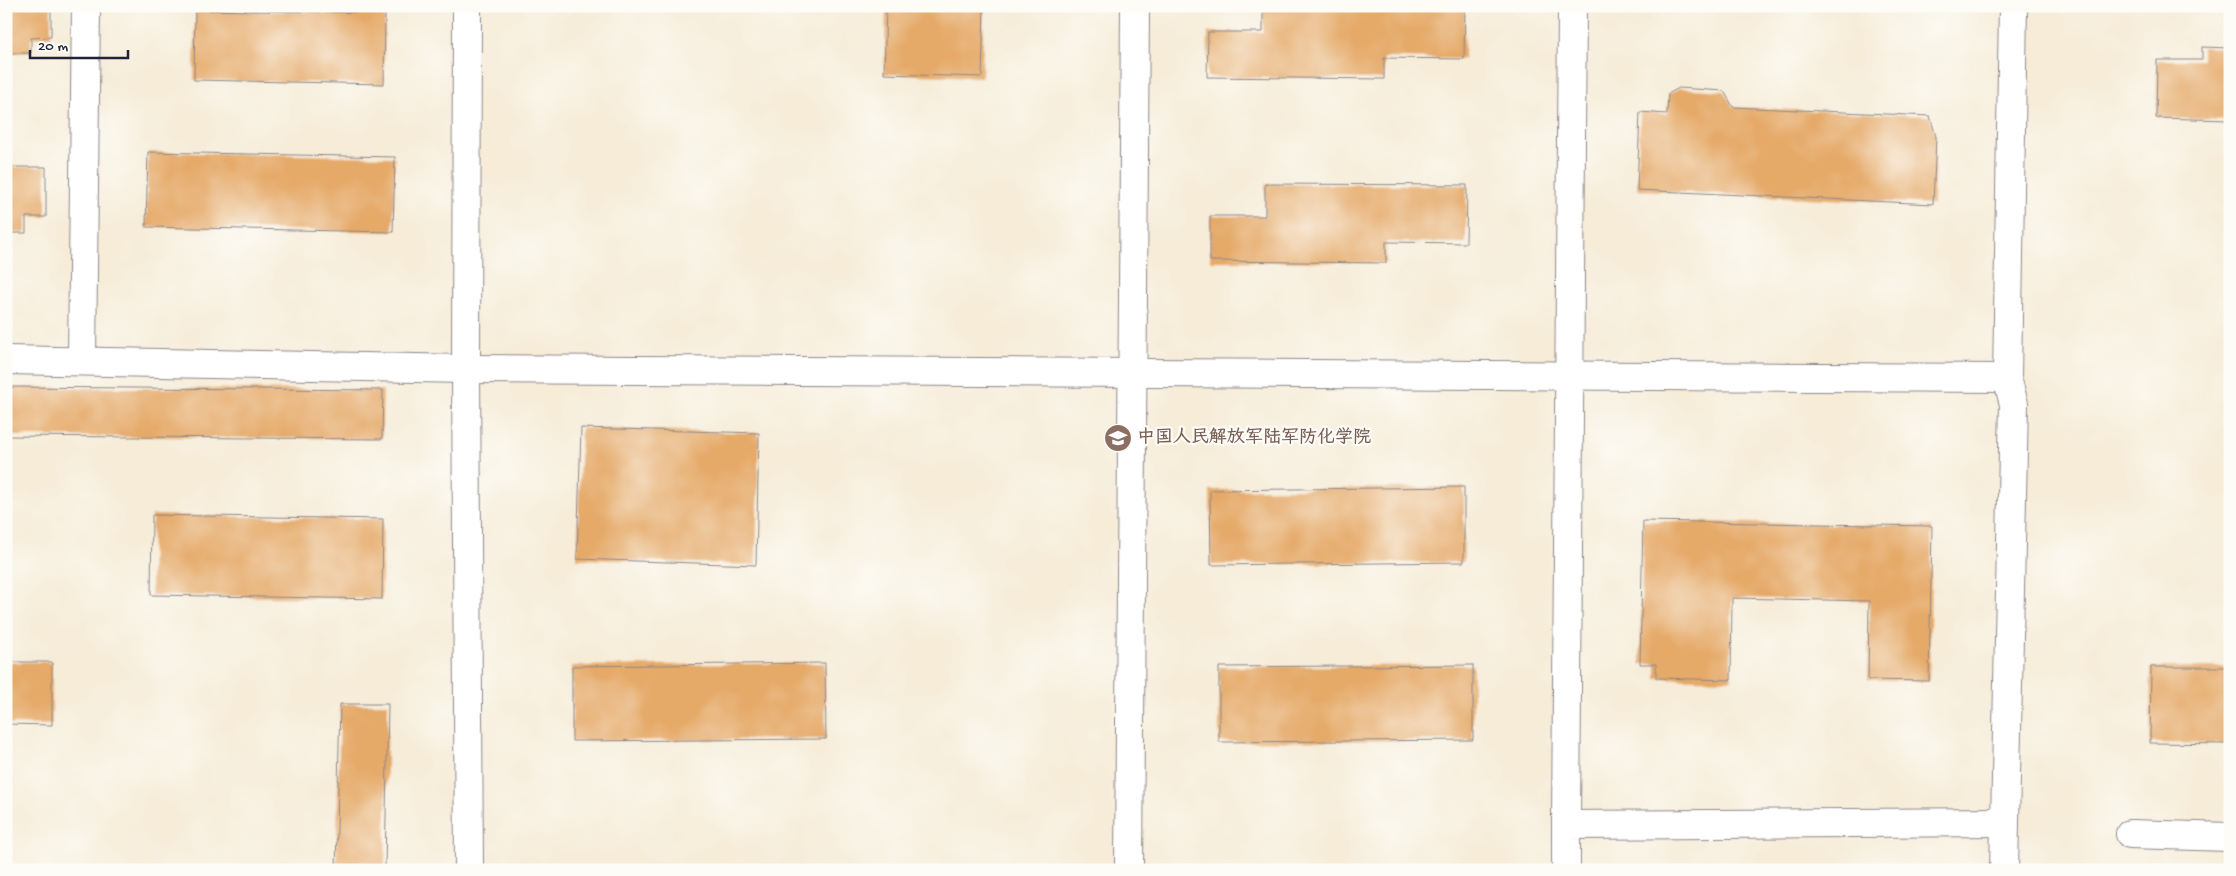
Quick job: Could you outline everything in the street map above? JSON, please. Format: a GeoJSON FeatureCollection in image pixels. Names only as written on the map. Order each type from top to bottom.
{"type":"FeatureCollection","features":[{"type":"Feature","properties":{"kind":"street"},"geometry":{"type":"LineString","coordinates":[[82,360],[86,6]]}},
{"type":"Feature","properties":{"kind":"street"},"geometry":{"type":"LineString","coordinates":[[467,6],[468,870]]}},
{"type":"Feature","properties":{"kind":"street"},"geometry":{"type":"LineString","coordinates":[[1129,870],[1135,6]]}},
{"type":"Feature","properties":{"kind":"street"},"geometry":{"type":"LineString","coordinates":[[1566,870],[1572,6]]}},
{"type":"Feature","properties":{"kind":"street"},"geometry":{"type":"LineString","coordinates":[[2004,870],[2014,404],[2008,378],[2013,6]]}},
{"type":"Feature","properties":{"kind":"street"},"geometry":{"type":"LineString","coordinates":[[6,360],[466,369],[2008,378]]}},
{"type":"Feature","properties":{"kind":"street"},"geometry":{"type":"LineString","coordinates":[[1566,826],[2004,822]]}},
{"type":"Feature","properties":{"kind":"street"},"geometry":{"type":"LineString","coordinates":[[2130,834],[2230,836]]}},
{"type":"Feature","properties":{"kind":"building"},"geometry":{"type":"Polygon","coordinates":[[[6,6],[51,6],[51,37],[31,38],[31,53],[6,53],[6,6]]]}},
{"type":"Feature","properties":{"kind":"building"},"geometry":{"type":"Polygon","coordinates":[[[886,6],[984,6],[982,77],[884,74],[886,6]]]}},
{"type":"Feature","properties":{"kind":"building"},"geometry":{"type":"Polygon","coordinates":[[[1263,6],[1465,6],[1464,59],[1384,58],[1384,79],[1207,77],[1208,32],[1263,32],[1263,6]]]}},
{"type":"Feature","properties":{"kind":"building"},"geometry":{"type":"Polygon","coordinates":[[[195,10],[385,13],[384,84],[194,80],[195,10]]]}},
{"type":"Feature","properties":{"kind":"building"},"geometry":{"type":"Polygon","coordinates":[[[2202,47],[2230,48],[2230,120],[2156,118],[2157,60],[2202,60],[2202,47]]]}},
{"type":"Feature","properties":{"kind":"building"},"geometry":{"type":"Polygon","coordinates":[[[1679,88],[1724,91],[1733,107],[1930,116],[1936,137],[1933,204],[1637,190],[1640,112],[1667,114],[1668,94],[1679,88]]]}},
{"type":"Feature","properties":{"kind":"building"},"geometry":{"type":"Polygon","coordinates":[[[148,152],[395,157],[393,232],[146,227],[148,152]]]}},
{"type":"Feature","properties":{"kind":"building"},"geometry":{"type":"Polygon","coordinates":[[[6,167],[46,167],[46,217],[26,217],[26,233],[6,233],[6,167]]]}},
{"type":"Feature","properties":{"kind":"building"},"geometry":{"type":"Polygon","coordinates":[[[1265,184],[1467,185],[1466,243],[1386,242],[1386,263],[1210,261],[1210,216],[1265,216],[1265,184]]]}},
{"type":"Feature","properties":{"kind":"building"},"geometry":{"type":"Polygon","coordinates":[[[6,387],[383,390],[382,439],[6,436],[6,387]]]}},
{"type":"Feature","properties":{"kind":"building"},"geometry":{"type":"Polygon","coordinates":[[[581,428],[759,433],[756,565],[577,559],[581,428]]]}},
{"type":"Feature","properties":{"kind":"building"},"geometry":{"type":"Polygon","coordinates":[[[1464,487],[1464,562],[1211,565],[1210,490],[1464,487]]]}},
{"type":"Feature","properties":{"kind":"building"},"geometry":{"type":"Polygon","coordinates":[[[152,515],[383,519],[382,599],[151,595],[152,515]]]}},
{"type":"Feature","properties":{"kind":"building"},"geometry":{"type":"Polygon","coordinates":[[[1643,521],[1932,526],[1929,681],[1868,680],[1869,601],[1732,598],[1731,680],[1656,678],[1656,664],[1640,664],[1643,521]]]}},
{"type":"Feature","properties":{"kind":"building"},"geometry":{"type":"Polygon","coordinates":[[[6,662],[52,662],[52,725],[6,724],[6,662]]]}},
{"type":"Feature","properties":{"kind":"building"},"geometry":{"type":"Polygon","coordinates":[[[825,663],[826,739],[572,741],[572,666],[825,663]]]}},
{"type":"Feature","properties":{"kind":"building"},"geometry":{"type":"Polygon","coordinates":[[[1473,665],[1473,740],[1219,742],[1219,667],[1473,665]]]}},
{"type":"Feature","properties":{"kind":"building"},"geometry":{"type":"Polygon","coordinates":[[[2151,667],[2230,667],[2230,744],[2150,743],[2151,667]]]}},
{"type":"Feature","properties":{"kind":"building"},"geometry":{"type":"Polygon","coordinates":[[[340,704],[388,704],[385,870],[336,870],[340,704]]]}},
{"type":"Feature","properties":{"kind":"place","name":"中国人民解放军陆军防化学院"},"geometry":{"type":"Point","coordinates":[1118,438]}}]}
